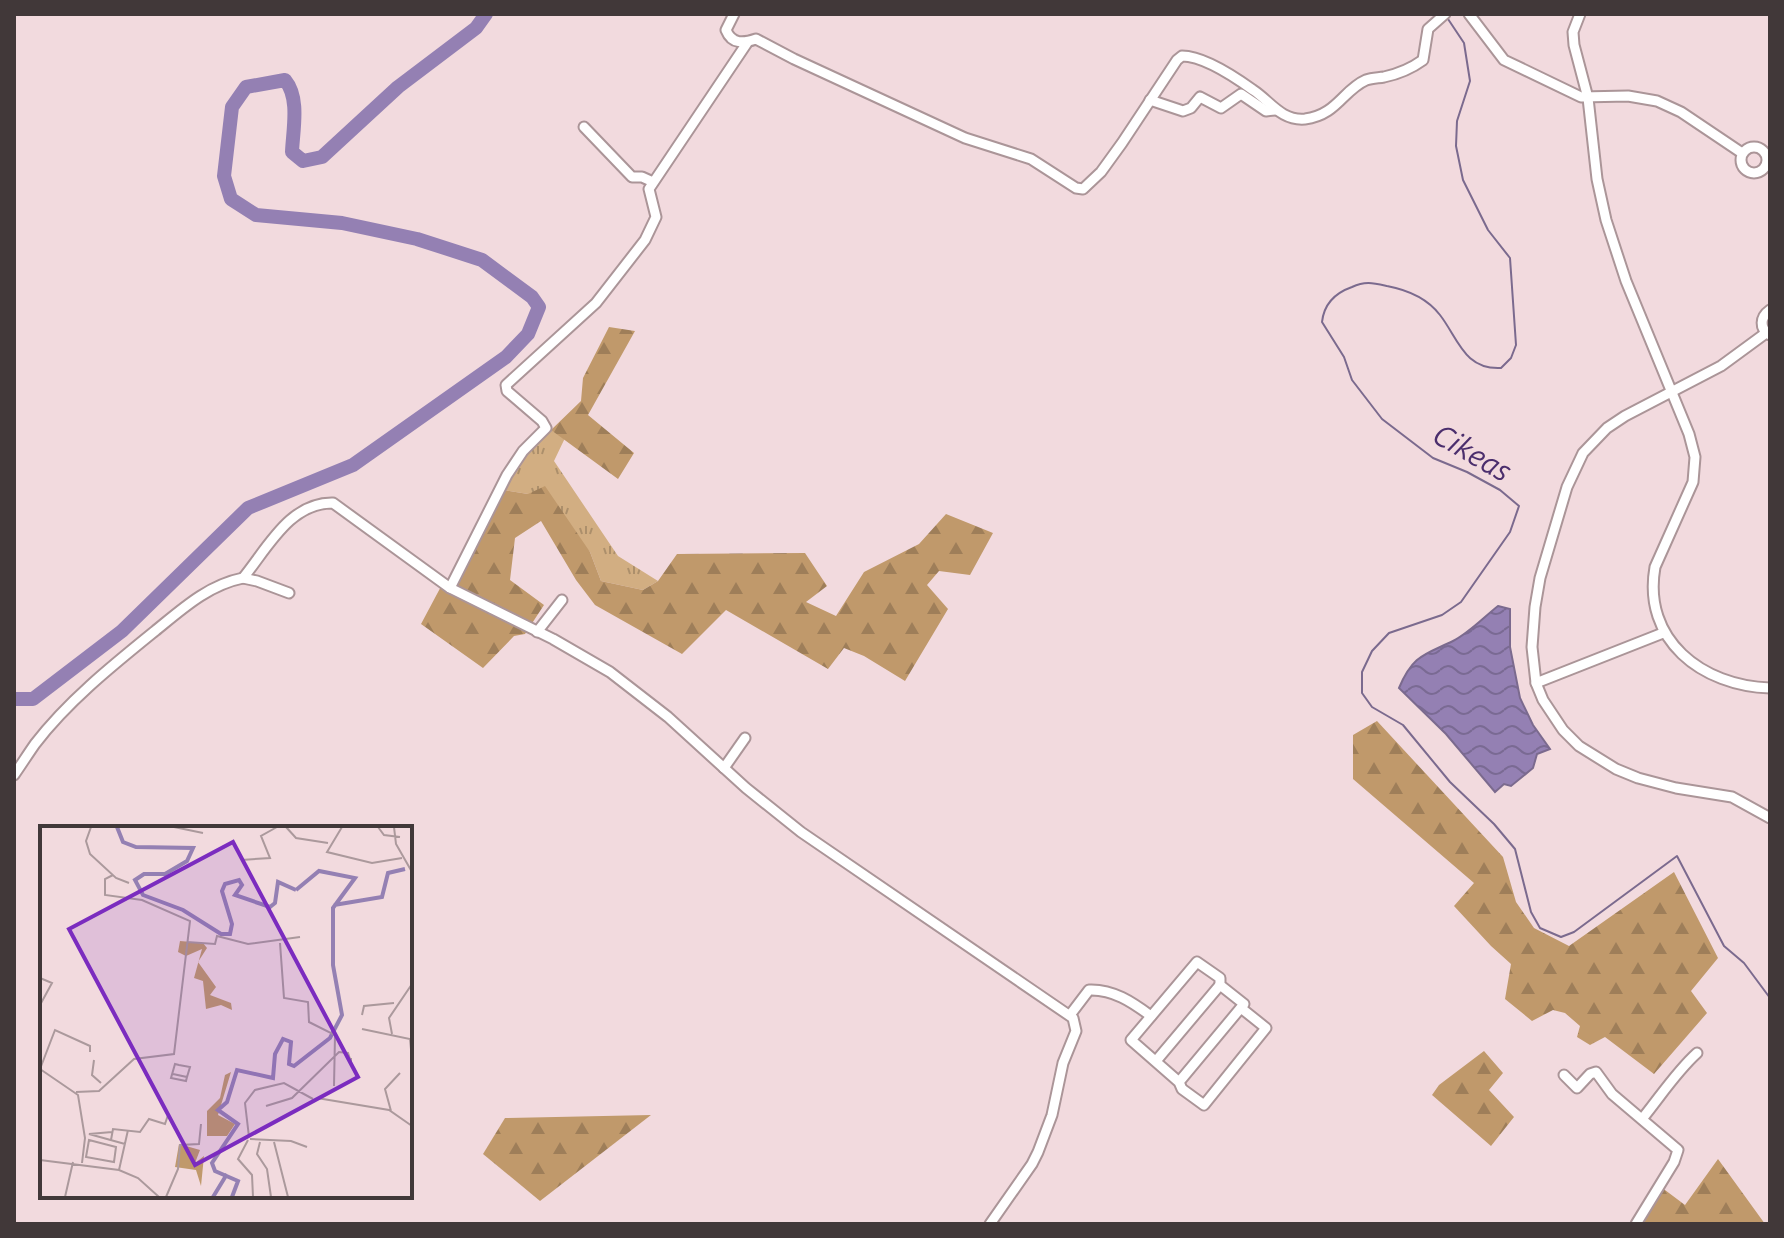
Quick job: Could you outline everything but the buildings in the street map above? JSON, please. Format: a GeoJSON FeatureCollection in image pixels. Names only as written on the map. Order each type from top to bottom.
{"type":"FeatureCollection","features":[{"type":"Feature","properties":{"kind":"street"},"geometry":{"type":"LineString","coordinates":[[734,14],[727,25],[728,35],[739,42],[762,41],[794,59],[965,138],[1031,159],[1076,188],[1083,189],[1101,172],[1177,60],[1189,56],[1212,64],[1254,90],[1275,110],[1294,118],[1314,116],[1335,108],[1362,82],[1417,65],[1423,60],[1428,29],[1445,14]]}},
{"type":"Feature","properties":{"kind":"street"},"geometry":{"type":"LineString","coordinates":[[1469,14],[1504,60],[1574,95],[1588,98],[1628,96],[1657,101],[1681,112],[1742,153]]}},
{"type":"Feature","properties":{"kind":"street"},"geometry":{"type":"LineString","coordinates":[[1580,14],[1573,32],[1574,45],[1588,98],[1597,179],[1606,220],[1626,281],[1689,434],[1696,468],[1686,500],[1655,567],[1652,598],[1663,633],[1671,645],[1697,666],[1730,681],[1770,688]]}},
{"type":"Feature","properties":{"kind":"street"},"geometry":{"type":"LineString","coordinates":[[450,588],[507,475],[523,451],[546,428],[507,391],[506,385],[596,303],[645,240],[656,217],[649,193],[653,182],[747,43]]}},
{"type":"Feature","properties":{"kind":"street"},"geometry":{"type":"LineString","coordinates":[[1150,100],[1183,111],[1191,108],[1200,97],[1221,108],[1241,94],[1266,111],[1275,110]]}},
{"type":"Feature","properties":{"kind":"street"},"geometry":{"type":"LineString","coordinates":[[584,127],[632,177],[653,182]]}},
{"type":"Feature","properties":{"kind":"street"},"geometry":{"type":"LineString","coordinates":[[1770,310],[1763,316],[1762,322],[1768,334],[1721,366],[1671,390],[1607,428],[1583,453],[1573,469],[1540,578],[1532,647],[1536,683],[1563,730],[1579,746],[1604,761],[1657,784],[1732,797],[1770,818]]}},
{"type":"Feature","properties":{"kind":"street"},"geometry":{"type":"LineString","coordinates":[[243,578],[284,526],[301,511],[319,502],[333,503],[450,588],[610,672],[801,832],[1070,1015],[1076,1031],[1063,1063],[1052,1115],[1042,1143],[1032,1164],[990,1224]]}},
{"type":"Feature","properties":{"kind":"street"},"geometry":{"type":"LineString","coordinates":[[14,775],[59,717],[110,668],[183,608],[222,582],[253,579],[289,593]]}},
{"type":"Feature","properties":{"kind":"street"},"geometry":{"type":"LineString","coordinates":[[537,632],[562,600]]}},
{"type":"Feature","properties":{"kind":"street"},"geometry":{"type":"LineString","coordinates":[[1536,683],[1663,633]]}},
{"type":"Feature","properties":{"kind":"street"},"geometry":{"type":"LineString","coordinates":[[724,768],[745,738]]}},
{"type":"Feature","properties":{"kind":"street"},"geometry":{"type":"LineString","coordinates":[[1156,1061],[1220,985],[1220,978],[1197,962],[1131,1040],[1179,1082],[1182,1089],[1204,1105],[1266,1028],[1241,1008]]}},
{"type":"Feature","properties":{"kind":"street"},"geometry":{"type":"LineString","coordinates":[[1179,1082],[1244,1004],[1220,985]]}},
{"type":"Feature","properties":{"kind":"street"},"geometry":{"type":"LineString","coordinates":[[1070,1015],[1089,990],[1096,990],[1126,998],[1151,1016]]}},
{"type":"Feature","properties":{"kind":"street"},"geometry":{"type":"LineString","coordinates":[[1642,1119],[1682,1067],[1697,1053]]}},
{"type":"Feature","properties":{"kind":"street"},"geometry":{"type":"LineString","coordinates":[[1564,1075],[1577,1088],[1596,1072],[1612,1094],[1678,1150],[1674,1162],[1636,1224]]}},
{"type":"Feature","properties":{"kind":"green space"},"geometry":{"type":"Polygon","coordinates":[[[609,327],[635,331],[588,415],[634,453],[618,479],[551,430],[581,401],[583,378],[609,327]]]}},
{"type":"Feature","properties":{"kind":"green space"},"geometry":{"type":"Polygon","coordinates":[[[551,430],[565,438],[554,461],[618,556],[658,581],[643,590],[601,581],[590,552],[528,494],[503,490],[525,456],[551,430]]]}},
{"type":"Feature","properties":{"kind":"green space"},"geometry":{"type":"Polygon","coordinates":[[[545,486],[590,552],[601,581],[643,590],[658,581],[677,554],[805,553],[827,586],[806,602],[836,616],[864,572],[919,544],[946,514],[993,533],[970,575],[939,571],[927,585],[948,609],[905,681],[864,656],[844,648],[828,669],[726,610],[682,654],[595,605],[576,580],[541,521],[515,538],[510,580],[544,605],[525,634],[514,636],[483,668],[421,624],[445,579],[453,585],[503,490],[528,494],[545,486]]]}},
{"type":"Feature","properties":{"kind":"green space"},"geometry":{"type":"Polygon","coordinates":[[[1377,721],[1503,857],[1516,902],[1534,928],[1569,946],[1674,872],[1718,958],[1691,991],[1707,1013],[1654,1074],[1605,1037],[1590,1045],[1577,1037],[1580,1026],[1565,1013],[1553,1010],[1532,1021],[1505,999],[1511,964],[1454,906],[1474,883],[1353,779],[1353,735],[1377,721]]]}},
{"type":"Feature","properties":{"kind":"green space"},"geometry":{"type":"Polygon","coordinates":[[[1484,1051],[1503,1073],[1489,1090],[1514,1117],[1491,1146],[1432,1095],[1439,1085],[1484,1051]]]}},
{"type":"Feature","properties":{"kind":"green space"},"geometry":{"type":"Polygon","coordinates":[[[651,1115],[540,1201],[483,1154],[505,1118],[651,1115]]]}},
{"type":"Feature","properties":{"kind":"green space"},"geometry":{"type":"Polygon","coordinates":[[[1718,1159],[1765,1224],[1635,1224],[1657,1184],[1685,1205],[1718,1159]]]}},
{"type":"Feature","properties":{"kind":"water"},"geometry":{"type":"Polygon","coordinates":[[[1498,606],[1510,609],[1510,647],[1520,698],[1533,725],[1550,749],[1537,754],[1533,768],[1511,786],[1504,784],[1495,792],[1446,734],[1399,688],[1420,657],[1459,638],[1498,606]]]}},
{"type":"Feature","properties":{"kind":"waterway"},"geometry":{"type":"LineString","coordinates":[[14,699],[33,699],[122,631],[248,508],[353,465],[506,357],[528,334],[539,307],[532,297],[482,260],[417,239],[342,223],[256,215],[231,199],[224,176],[232,107],[246,87],[285,80],[294,105],[292,152],[303,161],[322,157],[398,87],[476,28],[486,14]]}},
{"type":"Feature","properties":{"kind":"waterway","name":"Cikeas"},"geometry":{"type":"LineString","coordinates":[[1448,19],[1464,43],[1470,81],[1457,121],[1456,146],[1463,180],[1488,230],[1510,258],[1516,345],[1511,358],[1501,368],[1478,364],[1463,351],[1440,315],[1423,299],[1410,292],[1377,284],[1361,284],[1340,292],[1331,300],[1322,322],[1344,357],[1352,380],[1382,419],[1433,458],[1500,490],[1519,506],[1510,532],[1461,602],[1442,615],[1389,633],[1372,651],[1362,672],[1362,693],[1372,707],[1403,725],[1450,782],[1515,849],[1531,912],[1540,928],[1561,937],[1574,932],[1677,856],[1724,946],[1744,963],[1770,998]]}}]}
